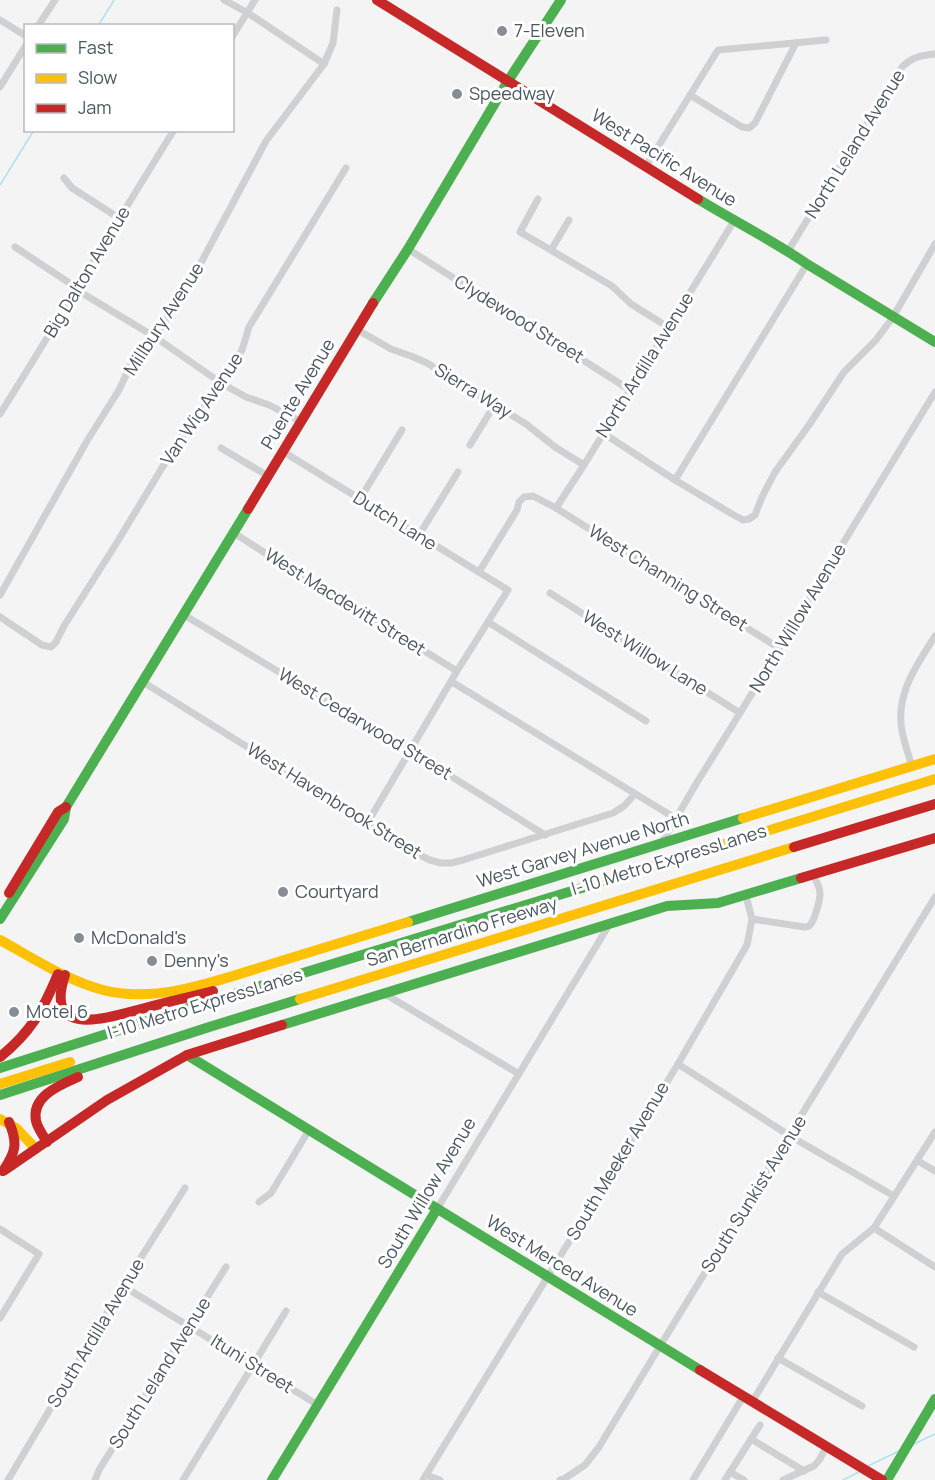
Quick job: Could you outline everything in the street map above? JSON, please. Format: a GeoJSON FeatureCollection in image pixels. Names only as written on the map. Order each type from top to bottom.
{"type":"FeatureCollection","features":[{"type":"Feature","properties":{"kind":"main road","name":"West Pacific Avenue"},"geometry":{"type":"LineString","coordinates":[[378,0],[734,221],[788,251],[935,342]]}},
{"type":"Feature","properties":{"kind":"main road","name":"Puente Avenue"},"geometry":{"type":"LineString","coordinates":[[0,908],[55,816],[66,807],[356,329],[408,249],[508,81],[561,0]]}},
{"type":"Feature","properties":{"kind":"main road","name":"West Garvey Avenue North"},"geometry":{"type":"LineString","coordinates":[[0,940],[38,962],[105,990],[132,994],[183,989],[935,759]]}},
{"type":"Feature","properties":{"kind":"main road","name":"San Bernardino Freeway"},"geometry":{"type":"LineString","coordinates":[[0,1068],[174,1012],[935,779]]}},
{"type":"Feature","properties":{"kind":"main road","name":"I-10 Metro ExpressLanes"},"geometry":{"type":"LineString","coordinates":[[0,1075],[935,787]]}},
{"type":"Feature","properties":{"kind":"main road","name":"I-10 Metro ExpressLanes"},"geometry":{"type":"LineString","coordinates":[[0,1084],[935,795]]}},
{"type":"Feature","properties":{"kind":"main road","name":"San Bernardino Freeway"},"geometry":{"type":"LineString","coordinates":[[0,1095],[171,1039],[935,804]]}},
{"type":"Feature","properties":{"kind":"main road","name":"Puente Avenue"},"geometry":{"type":"LineString","coordinates":[[0,919],[64,819],[66,807]]}},
{"type":"Feature","properties":{"kind":"main road"},"geometry":{"type":"LineString","coordinates":[[2,1172],[108,1100],[187,1055],[667,906],[718,903],[934,842]]}},
{"type":"Feature","properties":{"kind":"main road"},"geometry":{"type":"LineString","coordinates":[[62,973],[60,1000],[62,1007],[74,1018],[83,1020],[107,1018],[292,969],[322,968]]}},
{"type":"Feature","properties":{"kind":"main road"},"geometry":{"type":"LineString","coordinates":[[0,1057],[36,1020],[62,973]]}},
{"type":"Feature","properties":{"kind":"main road"},"geometry":{"type":"LineString","coordinates":[[47,1142],[38,1128],[35,1114],[47,1094],[77,1077],[171,1039]]}},
{"type":"Feature","properties":{"kind":"main road","name":"West Merced Avenue"},"geometry":{"type":"LineString","coordinates":[[187,1055],[878,1478]]}},
{"type":"Feature","properties":{"kind":"main road"},"geometry":{"type":"LineString","coordinates":[[5,1121],[24,1134],[36,1149]]}},
{"type":"Feature","properties":{"kind":"main road"},"geometry":{"type":"LineString","coordinates":[[2,1172],[12,1159],[16,1147],[15,1135],[5,1121]]}},
{"type":"Feature","properties":{"kind":"main road","name":"South Willow Avenue"},"geometry":{"type":"LineString","coordinates":[[272,1480],[437,1209]]}},
{"type":"Feature","properties":{"kind":"main road"},"geometry":{"type":"LineString","coordinates":[[887,1480],[935,1399]]}},
{"type":"Feature","properties":{"kind":"street"},"geometry":{"type":"LineString","coordinates":[[39,24],[55,0]]}},
{"type":"Feature","properties":{"kind":"street"},"geometry":{"type":"LineString","coordinates":[[224,0],[248,13],[324,64]]}},
{"type":"Feature","properties":{"kind":"street"},"geometry":{"type":"LineString","coordinates":[[234,34],[255,0]]}},
{"type":"Feature","properties":{"kind":"street","name":"Millbury Avenue"},"geometry":{"type":"LineString","coordinates":[[0,595],[87,441],[119,390],[134,358],[155,337],[203,260],[266,141],[324,64],[333,43],[337,10]]}},
{"type":"Feature","properties":{"kind":"street"},"geometry":{"type":"LineString","coordinates":[[0,20],[24,35]]}},
{"type":"Feature","properties":{"kind":"street"},"geometry":{"type":"LineString","coordinates":[[645,166],[718,50],[826,40]]}},
{"type":"Feature","properties":{"kind":"street"},"geometry":{"type":"LineString","coordinates":[[690,95],[742,127],[749,128],[755,123],[796,43]]}},
{"type":"Feature","properties":{"kind":"street"},"geometry":{"type":"LineString","coordinates":[[0,87],[24,48]]}},
{"type":"Feature","properties":{"kind":"street","name":"North Leland Avenue"},"geometry":{"type":"LineString","coordinates":[[788,251],[902,67],[919,56],[935,54]]}},
{"type":"Feature","properties":{"kind":"street","name":"Big Dalton Avenue"},"geometry":{"type":"LineString","coordinates":[[1,411],[173,132]]}},
{"type":"Feature","properties":{"kind":"street","name":"Van Wig Avenue"},"geometry":{"type":"LineString","coordinates":[[0,617],[42,645],[51,647],[56,642],[177,443],[242,350],[249,327],[346,168]]}},
{"type":"Feature","properties":{"kind":"street"},"geometry":{"type":"LineString","coordinates":[[64,178],[72,188],[119,219]]}},
{"type":"Feature","properties":{"kind":"street"},"geometry":{"type":"LineString","coordinates":[[538,199],[520,232],[612,286],[631,304],[668,327]]}},
{"type":"Feature","properties":{"kind":"street"},"geometry":{"type":"LineString","coordinates":[[551,250],[569,220]]}},
{"type":"Feature","properties":{"kind":"street","name":"North Ardilla Avenue"},"geometry":{"type":"LineString","coordinates":[[556,508],[734,221]]}},
{"type":"Feature","properties":{"kind":"street"},"geometry":{"type":"LineString","coordinates":[[603,433],[732,514],[743,520],[749,519],[754,515],[775,472],[844,372],[876,340],[893,317],[935,244]]}},
{"type":"Feature","properties":{"kind":"street"},"geometry":{"type":"LineString","coordinates":[[15,247],[77,290],[155,337],[221,383],[300,421]]}},
{"type":"Feature","properties":{"kind":"street","name":"Clydewood Street"},"geometry":{"type":"LineString","coordinates":[[408,249],[630,390]]}},
{"type":"Feature","properties":{"kind":"street"},"geometry":{"type":"LineString","coordinates":[[675,480],[807,264]]}},
{"type":"Feature","properties":{"kind":"street","name":"Sierra Way"},"geometry":{"type":"LineString","coordinates":[[356,329],[391,349],[427,363],[526,424],[555,447],[584,465]]}},
{"type":"Feature","properties":{"kind":"street","name":"North Willow Avenue"},"geometry":{"type":"LineString","coordinates":[[661,844],[935,392]]}},
{"type":"Feature","properties":{"kind":"street"},"geometry":{"type":"LineString","coordinates":[[470,445],[495,404]]}},
{"type":"Feature","properties":{"kind":"street"},"geometry":{"type":"LineString","coordinates":[[360,499],[402,430]]}},
{"type":"Feature","properties":{"kind":"street"},"geometry":{"type":"LineString","coordinates":[[221,448],[268,476]]}},
{"type":"Feature","properties":{"kind":"street","name":"Dutch Lane"},"geometry":{"type":"LineString","coordinates":[[282,451],[508,590],[488,622]]}},
{"type":"Feature","properties":{"kind":"street"},"geometry":{"type":"LineString","coordinates":[[419,535],[458,472]]}},
{"type":"Feature","properties":{"kind":"street","name":"West Channing Street"},"geometry":{"type":"LineString","coordinates":[[479,572],[517,510],[519,502],[524,497],[533,496],[556,508],[779,648]]}},
{"type":"Feature","properties":{"kind":"street","name":"West Macdevitt Street"},"geometry":{"type":"LineString","coordinates":[[234,533],[457,671]]}},
{"type":"Feature","properties":{"kind":"street","name":"West Willow Lane"},"geometry":{"type":"LineString","coordinates":[[550,592],[740,713]]}},
{"type":"Feature","properties":{"kind":"street","name":"West Cedarwood Street"},"geometry":{"type":"LineString","coordinates":[[184,615],[410,750],[545,835]]}},
{"type":"Feature","properties":{"kind":"street"},"geometry":{"type":"LineString","coordinates":[[368,822],[488,622],[646,721]]}},
{"type":"Feature","properties":{"kind":"street"},"geometry":{"type":"LineString","coordinates":[[912,766],[902,730],[901,704],[910,678],[935,636]]}},
{"type":"Feature","properties":{"kind":"street","name":"West Havenbrook Street"},"geometry":{"type":"LineString","coordinates":[[143,682],[411,851],[441,863],[463,860],[613,813],[624,806],[635,794]]}},
{"type":"Feature","properties":{"kind":"street"},"geometry":{"type":"LineString","coordinates":[[452,682],[675,818]]}},
{"type":"Feature","properties":{"kind":"street"},"geometry":{"type":"LineString","coordinates":[[752,919],[808,926],[819,902],[820,894],[813,875]]}},
{"type":"Feature","properties":{"kind":"street","name":"South Meeker Avenue"},"geometry":{"type":"LineString","coordinates":[[424,1478],[678,1064],[747,945],[752,919],[746,896]]}},
{"type":"Feature","properties":{"kind":"street","name":"South Sunkist Avenue"},"geometry":{"type":"LineString","coordinates":[[560,1480],[585,1465],[599,1447],[935,897]]}},
{"type":"Feature","properties":{"kind":"street","name":"South Willow Avenue"},"geometry":{"type":"LineString","coordinates":[[437,1209],[610,923]]}},
{"type":"Feature","properties":{"kind":"street"},"geometry":{"type":"LineString","coordinates":[[385,994],[519,1074]]}},
{"type":"Feature","properties":{"kind":"street"},"geometry":{"type":"LineString","coordinates":[[678,1064],[790,1136],[894,1196]]}},
{"type":"Feature","properties":{"kind":"street"},"geometry":{"type":"LineString","coordinates":[[259,1202],[271,1193],[309,1130]]}},
{"type":"Feature","properties":{"kind":"street"},"geometry":{"type":"LineString","coordinates":[[693,1480],[778,1358],[842,1254],[874,1228],[935,1132]]}},
{"type":"Feature","properties":{"kind":"street"},"geometry":{"type":"LineString","coordinates":[[918,1161],[935,1171]]}},
{"type":"Feature","properties":{"kind":"street","name":"South Ardilla Avenue"},"geometry":{"type":"LineString","coordinates":[[8,1480],[123,1286],[185,1188]]}},
{"type":"Feature","properties":{"kind":"street"},"geometry":{"type":"LineString","coordinates":[[874,1228],[935,1267]]}},
{"type":"Feature","properties":{"kind":"street"},"geometry":{"type":"LineString","coordinates":[[0,1229],[39,1254],[0,1318]]}},
{"type":"Feature","properties":{"kind":"street","name":"South Leland Avenue"},"geometry":{"type":"LineString","coordinates":[[95,1480],[99,1470],[226,1268]]}},
{"type":"Feature","properties":{"kind":"street","name":"Ituni Street"},"geometry":{"type":"LineString","coordinates":[[123,1286],[318,1405]]}},
{"type":"Feature","properties":{"kind":"street"},"geometry":{"type":"LineString","coordinates":[[818,1292],[914,1347]]}},
{"type":"Feature","properties":{"kind":"street"},"geometry":{"type":"LineString","coordinates":[[183,1480],[286,1311]]}},
{"type":"Feature","properties":{"kind":"street"},"geometry":{"type":"LineString","coordinates":[[778,1358],[862,1407]]}},
{"type":"Feature","properties":{"kind":"street"},"geometry":{"type":"LineString","coordinates":[[725,1480],[760,1425]]}},
{"type":"Feature","properties":{"kind":"street"},"geometry":{"type":"LineString","coordinates":[[751,1439],[804,1471]]}},
{"type":"Feature","properties":{"kind":"street"},"geometry":{"type":"LineString","coordinates":[[783,1480],[814,1466],[820,1460],[826,1447]]}},
{"type":"Feature","properties":{"kind":"street"},"geometry":{"type":"LineString","coordinates":[[730,1472],[744,1480]]}},
{"type":"Feature","properties":{"kind":"street"},"geometry":{"type":"LineString","coordinates":[[424,1478],[440,1480]]}},
{"type":"Feature","properties":{"kind":"waterway"},"geometry":{"type":"LineString","coordinates":[[99,24],[114,0]]}},
{"type":"Feature","properties":{"kind":"waterway"},"geometry":{"type":"LineString","coordinates":[[0,185],[33,132]]}},
{"type":"Feature","properties":{"kind":"waterway"},"geometry":{"type":"LineString","coordinates":[[914,1444],[935,1434]]}},
{"type":"Feature","properties":{"kind":"waterway"},"geometry":{"type":"LineString","coordinates":[[868,1466],[899,1451]]}},
{"type":"Feature","properties":{"kind":"waterway"},"geometry":{"type":"LineString","coordinates":[[843,1480],[859,1472]]}},
{"type":"Feature","properties":{"kind":"traffic: fast"},"geometry":{"type":"LineString","coordinates":[[373,303],[408,249],[508,81],[561,0]]}},
{"type":"Feature","properties":{"kind":"traffic: fast"},"geometry":{"type":"LineString","coordinates":[[698,199],[935,342]]}},
{"type":"Feature","properties":{"kind":"traffic: fast"},"geometry":{"type":"LineString","coordinates":[[0,919],[64,819],[66,807],[248,509]]}},
{"type":"Feature","properties":{"kind":"traffic: fast"},"geometry":{"type":"LineString","coordinates":[[408,922],[743,818]]}},
{"type":"Feature","properties":{"kind":"traffic: fast"},"geometry":{"type":"LineString","coordinates":[[282,1025],[667,906],[718,903],[801,878]]}},
{"type":"Feature","properties":{"kind":"traffic: fast"},"geometry":{"type":"LineString","coordinates":[[0,1068],[598,883]]}},
{"type":"Feature","properties":{"kind":"traffic: fast"},"geometry":{"type":"LineString","coordinates":[[0,1095],[300,999]]}},
{"type":"Feature","properties":{"kind":"traffic: fast"},"geometry":{"type":"LineString","coordinates":[[187,1055],[700,1370]]}},
{"type":"Feature","properties":{"kind":"traffic: fast"},"geometry":{"type":"LineString","coordinates":[[272,1480],[437,1209]]}},
{"type":"Feature","properties":{"kind":"traffic: fast"},"geometry":{"type":"LineString","coordinates":[[887,1480],[935,1399]]}},
{"type":"Feature","properties":{"kind":"traffic: slow"},"geometry":{"type":"LineString","coordinates":[[743,818],[935,759]]}},
{"type":"Feature","properties":{"kind":"traffic: slow"},"geometry":{"type":"LineString","coordinates":[[598,883],[935,779]]}},
{"type":"Feature","properties":{"kind":"traffic: slow"},"geometry":{"type":"LineString","coordinates":[[300,999],[794,847]]}},
{"type":"Feature","properties":{"kind":"traffic: slow"},"geometry":{"type":"LineString","coordinates":[[0,940],[50,968],[89,986],[125,994],[147,994],[170,992],[216,981],[408,922]]}},
{"type":"Feature","properties":{"kind":"traffic: slow"},"geometry":{"type":"LineString","coordinates":[[0,1084],[70,1062]]}},
{"type":"Feature","properties":{"kind":"traffic: slow"},"geometry":{"type":"LineString","coordinates":[[0,1119],[16,1128],[36,1149]]}},
{"type":"Feature","properties":{"kind":"traffic: jam"},"geometry":{"type":"LineString","coordinates":[[377,0],[698,199]]}},
{"type":"Feature","properties":{"kind":"traffic: jam"},"geometry":{"type":"LineString","coordinates":[[248,509],[373,303]]}},
{"type":"Feature","properties":{"kind":"traffic: jam"},"geometry":{"type":"LineString","coordinates":[[794,847],[935,804]]}},
{"type":"Feature","properties":{"kind":"traffic: jam"},"geometry":{"type":"LineString","coordinates":[[9,893],[58,812],[66,807]]}},
{"type":"Feature","properties":{"kind":"traffic: jam"},"geometry":{"type":"LineString","coordinates":[[801,878],[935,838]]}},
{"type":"Feature","properties":{"kind":"traffic: jam"},"geometry":{"type":"LineString","coordinates":[[0,1057],[20,1039],[35,1020],[58,974]]}},
{"type":"Feature","properties":{"kind":"traffic: jam"},"geometry":{"type":"LineString","coordinates":[[65,975],[61,996],[63,1009],[71,1017],[84,1020],[115,1016],[213,991]]}},
{"type":"Feature","properties":{"kind":"traffic: jam"},"geometry":{"type":"LineString","coordinates":[[5,1170],[107,1100],[187,1055],[282,1025]]}},
{"type":"Feature","properties":{"kind":"traffic: jam"},"geometry":{"type":"LineString","coordinates":[[47,1142],[36,1121],[38,1105],[48,1093],[78,1077]]}},
{"type":"Feature","properties":{"kind":"traffic: jam"},"geometry":{"type":"LineString","coordinates":[[3,1171],[11,1158],[14,1147],[14,1136],[9,1122]]}},
{"type":"Feature","properties":{"kind":"traffic: jam"},"geometry":{"type":"LineString","coordinates":[[700,1370],[882,1480]]}},
{"type":"Feature","properties":{"kind":"place","name":"7-Eleven"},"geometry":{"type":"Point","coordinates":[502,31]}},
{"type":"Feature","properties":{"kind":"place","name":"Speedway"},"geometry":{"type":"Point","coordinates":[457,94]}},
{"type":"Feature","properties":{"kind":"place","name":"Courtyard"},"geometry":{"type":"Point","coordinates":[283,892]}},
{"type":"Feature","properties":{"kind":"place","name":"McDonald's"},"geometry":{"type":"Point","coordinates":[79,938]}},
{"type":"Feature","properties":{"kind":"place","name":"Denny's"},"geometry":{"type":"Point","coordinates":[152,961]}},
{"type":"Feature","properties":{"kind":"place","name":"Motel 6"},"geometry":{"type":"Point","coordinates":[14,1012]}}]}
